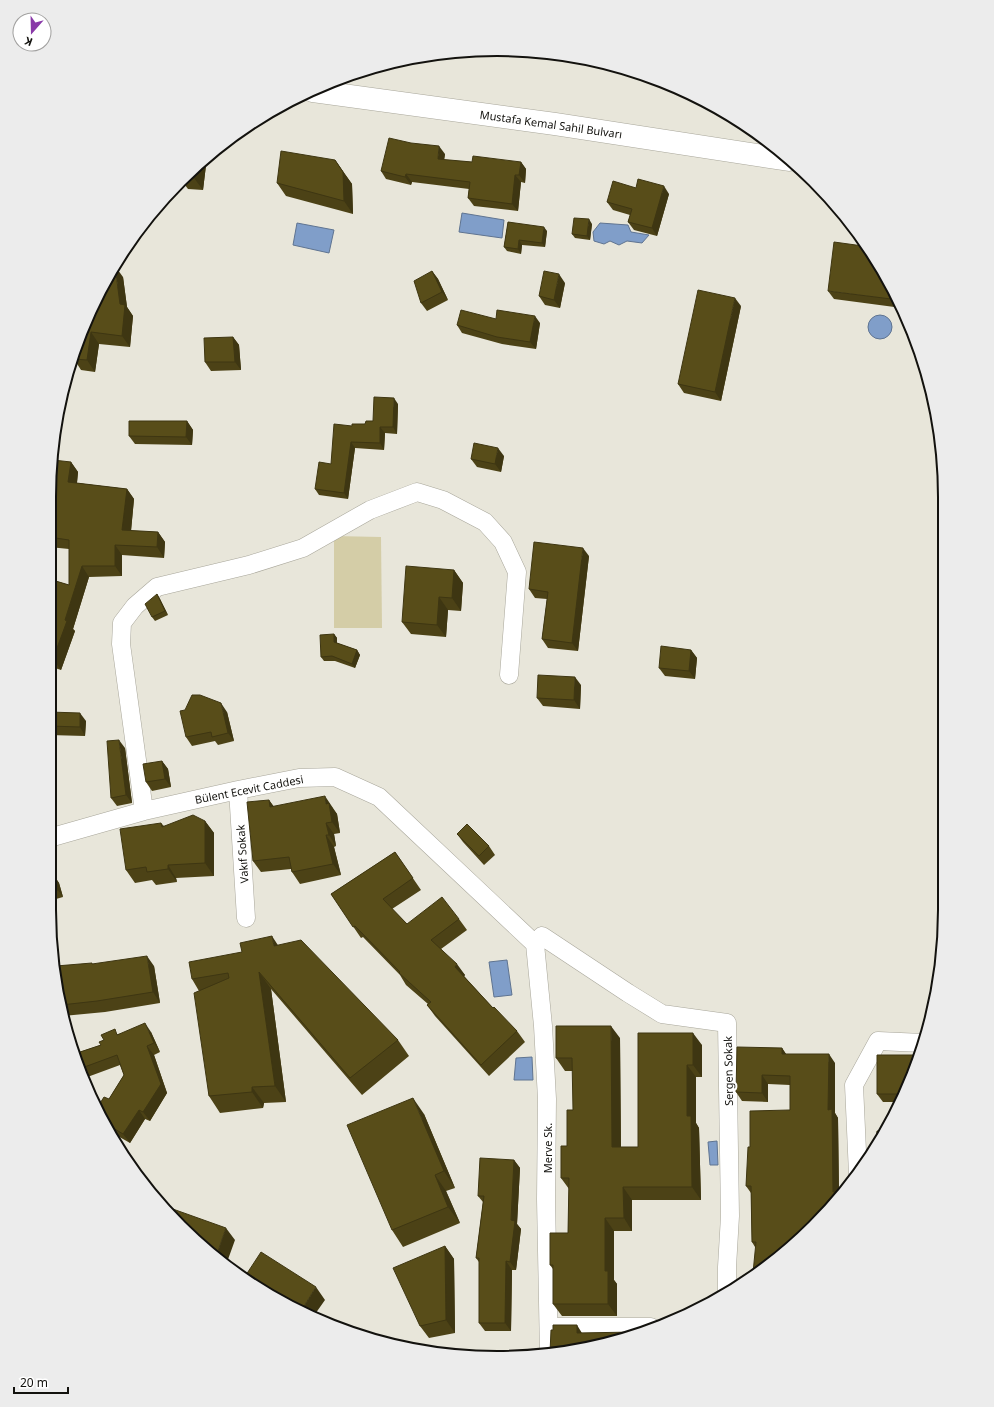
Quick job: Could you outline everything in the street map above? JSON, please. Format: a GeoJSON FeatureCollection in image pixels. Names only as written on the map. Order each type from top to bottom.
{"type":"FeatureCollection","features":[{"type":"Feature","properties":{"kind":"main road","name":"Mustafa Kemal Sahil Bulvarı"},"geometry":{"type":"LineString","coordinates":[[323,92],[562,125],[780,159]]}},
{"type":"Feature","properties":{"kind":"street"},"geometry":{"type":"LineString","coordinates":[[144,811],[121,644],[122,623],[135,606],[156,587],[249,566],[303,548],[370,510],[417,492],[443,500],[484,522],[503,542],[517,572],[509,675]]}},
{"type":"Feature","properties":{"kind":"street","name":"Bülent Ecevit Caddesi"},"geometry":{"type":"LineString","coordinates":[[56,836],[144,811],[238,790],[299,778],[335,777],[379,797],[535,944]]}},
{"type":"Feature","properties":{"kind":"street","name":"Vakıf Sokak"},"geometry":{"type":"LineString","coordinates":[[238,790],[246,918]]}},
{"type":"Feature","properties":{"kind":"street","name":"Sergen Sokak"},"geometry":{"type":"LineString","coordinates":[[535,944],[542,936],[662,1014],[727,1023],[730,1216],[727,1286]]}},
{"type":"Feature","properties":{"kind":"street","name":"Merve Sk."},"geometry":{"type":"LineString","coordinates":[[535,944],[543,1026],[547,1099],[549,1348]]}},
{"type":"Feature","properties":{"kind":"street"},"geometry":{"type":"LineString","coordinates":[[858,1164],[854,1085],[878,1041],[918,1043]]}},
{"type":"Feature","properties":{"kind":"street"},"geometry":{"type":"LineString","coordinates":[[548,1327],[641,1327]]}},
{"type":"Feature","properties":{"kind":"shaded area"},"geometry":{"type":"Polygon","coordinates":[[[334,536],[381,537],[382,628],[334,628],[334,536]]]}},
{"type":"Feature","properties":{"kind":"water"},"geometry":{"type":"Polygon","coordinates":[[[462,213],[504,220],[502,238],[459,232],[462,213]]]}},
{"type":"Feature","properties":{"kind":"water"},"geometry":{"type":"Polygon","coordinates":[[[297,223],[334,230],[329,253],[293,245],[297,223]]]}},
{"type":"Feature","properties":{"kind":"water"},"geometry":{"type":"Polygon","coordinates":[[[600,223],[628,225],[631,232],[649,235],[642,243],[627,241],[619,245],[610,241],[604,244],[594,241],[593,232],[600,223]]]}},
{"type":"Feature","properties":{"kind":"water"},"geometry":{"type":"Polygon","coordinates":[[[880,315],[888,319],[892,327],[888,335],[880,339],[872,335],[868,327],[872,319],[880,315]]]}},
{"type":"Feature","properties":{"kind":"water"},"geometry":{"type":"Polygon","coordinates":[[[507,960],[512,995],[494,997],[489,962],[507,960]]]}},
{"type":"Feature","properties":{"kind":"water"},"geometry":{"type":"Polygon","coordinates":[[[532,1057],[533,1080],[514,1080],[516,1058],[532,1057]]]}},
{"type":"Feature","properties":{"kind":"water"},"geometry":{"type":"Polygon","coordinates":[[[717,1141],[718,1165],[710,1165],[708,1142],[717,1141]]]}},
{"type":"Feature","properties":{"kind":"building"},"geometry":{"type":"Polygon","coordinates":[[[389,138],[411,143],[439,146],[438,159],[472,162],[473,156],[521,162],[519,175],[515,175],[512,204],[468,198],[470,182],[406,174],[405,177],[381,171],[389,138]]]}},
{"type":"Feature","properties":{"kind":"building"},"geometry":{"type":"Polygon","coordinates":[[[281,151],[335,160],[343,172],[344,201],[277,183],[281,151]]]}},
{"type":"Feature","properties":{"kind":"building"},"geometry":{"type":"Polygon","coordinates":[[[638,179],[664,186],[652,228],[628,222],[632,209],[607,202],[613,181],[636,188],[638,179]]]}},
{"type":"Feature","properties":{"kind":"building"},"geometry":{"type":"Polygon","coordinates":[[[574,218],[589,219],[587,236],[572,234],[574,218]]]}},
{"type":"Feature","properties":{"kind":"building"},"geometry":{"type":"Polygon","coordinates":[[[508,222],[544,227],[542,243],[519,240],[518,249],[504,247],[508,222]]]}},
{"type":"Feature","properties":{"kind":"building"},"geometry":{"type":"Polygon","coordinates":[[[834,242],[859,245],[879,276],[891,299],[828,291],[834,242]]]}},
{"type":"Feature","properties":{"kind":"building"},"geometry":{"type":"Polygon","coordinates":[[[432,271],[442,292],[421,303],[414,281],[432,271]]]}},
{"type":"Feature","properties":{"kind":"building"},"geometry":{"type":"Polygon","coordinates":[[[544,271],[559,274],[554,300],[539,296],[544,271]]]}},
{"type":"Feature","properties":{"kind":"building"},"geometry":{"type":"Polygon","coordinates":[[[116,274],[120,304],[125,305],[122,336],[91,332],[87,360],[78,359],[101,302],[116,274]]]}},
{"type":"Feature","properties":{"kind":"building"},"geometry":{"type":"Polygon","coordinates":[[[698,290],[735,298],[715,392],[678,384],[698,290]]]}},
{"type":"Feature","properties":{"kind":"building"},"geometry":{"type":"Polygon","coordinates":[[[461,310],[496,319],[497,310],[535,316],[530,342],[497,337],[457,325],[461,310]]]}},
{"type":"Feature","properties":{"kind":"building"},"geometry":{"type":"Polygon","coordinates":[[[233,337],[235,362],[205,362],[204,338],[233,337]]]}},
{"type":"Feature","properties":{"kind":"building"},"geometry":{"type":"Polygon","coordinates":[[[374,397],[394,398],[393,427],[380,427],[380,443],[351,442],[344,493],[315,489],[319,462],[331,464],[334,424],[352,426],[352,424],[365,424],[366,421],[373,421],[374,397]]]}},
{"type":"Feature","properties":{"kind":"building"},"geometry":{"type":"Polygon","coordinates":[[[129,421],[187,421],[186,437],[129,436],[129,421]]]}},
{"type":"Feature","properties":{"kind":"building"},"geometry":{"type":"Polygon","coordinates":[[[474,443],[498,448],[495,464],[471,459],[474,443]]]}},
{"type":"Feature","properties":{"kind":"building"},"geometry":{"type":"Polygon","coordinates":[[[58,461],[71,462],[68,482],[127,489],[122,530],[158,532],[157,547],[115,545],[115,566],[82,566],[65,620],[67,621],[56,651],[56,581],[69,585],[69,540],[56,538],[58,461]]]}},
{"type":"Feature","properties":{"kind":"building"},"geometry":{"type":"Polygon","coordinates":[[[534,542],[583,548],[572,643],[542,639],[548,592],[529,589],[534,542]]]}},
{"type":"Feature","properties":{"kind":"building"},"geometry":{"type":"Polygon","coordinates":[[[406,566],[454,570],[452,598],[439,597],[437,625],[402,622],[406,566]]]}},
{"type":"Feature","properties":{"kind":"building"},"geometry":{"type":"Polygon","coordinates":[[[157,594],[165,611],[152,617],[145,604],[157,594]]]}},
{"type":"Feature","properties":{"kind":"building"},"geometry":{"type":"Polygon","coordinates":[[[334,634],[334,642],[357,650],[352,664],[332,656],[321,657],[320,635],[334,634]]]}},
{"type":"Feature","properties":{"kind":"building"},"geometry":{"type":"Polygon","coordinates":[[[661,646],[691,650],[689,671],[659,668],[661,646]]]}},
{"type":"Feature","properties":{"kind":"building"},"geometry":{"type":"Polygon","coordinates":[[[538,675],[575,677],[574,700],[537,698],[538,675]]]}},
{"type":"Feature","properties":{"kind":"building"},"geometry":{"type":"Polygon","coordinates":[[[192,695],[200,695],[221,703],[228,733],[212,737],[211,732],[186,737],[180,711],[185,710],[192,695]]]}},
{"type":"Feature","properties":{"kind":"building"},"geometry":{"type":"Polygon","coordinates":[[[56,712],[80,713],[80,727],[56,726],[56,712]]]}},
{"type":"Feature","properties":{"kind":"building"},"geometry":{"type":"Polygon","coordinates":[[[119,740],[126,795],[111,798],[107,741],[119,740]]]}},
{"type":"Feature","properties":{"kind":"building"},"geometry":{"type":"Polygon","coordinates":[[[162,761],[165,779],[146,782],[143,764],[162,761]]]}},
{"type":"Feature","properties":{"kind":"building"},"geometry":{"type":"Polygon","coordinates":[[[325,796],[326,804],[329,803],[332,822],[326,823],[329,835],[326,835],[333,864],[292,872],[289,857],[253,861],[247,802],[269,800],[270,807],[325,796]]]}},
{"type":"Feature","properties":{"kind":"building"},"geometry":{"type":"Polygon","coordinates":[[[193,815],[205,821],[205,863],[168,865],[168,869],[147,872],[146,867],[126,870],[120,829],[161,823],[162,827],[193,815]]]}},
{"type":"Feature","properties":{"kind":"building"},"geometry":{"type":"Polygon","coordinates":[[[467,824],[489,846],[479,856],[457,834],[467,824]]]}},
{"type":"Feature","properties":{"kind":"building"},"geometry":{"type":"Polygon","coordinates":[[[395,852],[413,878],[383,899],[407,924],[442,897],[459,919],[431,940],[457,964],[455,967],[493,1008],[494,1007],[517,1031],[481,1065],[427,1005],[431,1002],[399,973],[400,972],[355,926],[353,927],[331,894],[395,852]]]}},
{"type":"Feature","properties":{"kind":"building"},"geometry":{"type":"Polygon","coordinates":[[[272,936],[274,946],[301,940],[398,1040],[350,1078],[259,972],[275,1086],[252,1087],[252,1092],[209,1096],[194,993],[229,978],[228,973],[192,979],[189,962],[242,952],[240,943],[272,936]]]}},
{"type":"Feature","properties":{"kind":"building"},"geometry":{"type":"Polygon","coordinates":[[[147,956],[153,992],[66,1004],[60,966],[92,964],[147,956]]]}},
{"type":"Feature","properties":{"kind":"building"},"geometry":{"type":"Polygon","coordinates":[[[145,1023],[154,1043],[147,1046],[161,1084],[143,1112],[139,1110],[123,1134],[114,1129],[100,1103],[104,1097],[109,1099],[124,1075],[117,1055],[85,1067],[79,1052],[101,1045],[99,1042],[104,1040],[101,1035],[115,1029],[117,1035],[145,1023]]]}},
{"type":"Feature","properties":{"kind":"building"},"geometry":{"type":"Polygon","coordinates":[[[556,1026],[611,1026],[612,1147],[638,1147],[638,1033],[693,1033],[693,1065],[687,1065],[687,1116],[691,1116],[692,1187],[623,1187],[624,1218],[605,1218],[605,1271],[608,1271],[608,1304],[553,1304],[553,1265],[550,1265],[550,1233],[568,1233],[569,1178],[561,1178],[561,1146],[567,1146],[567,1110],[573,1110],[572,1058],[556,1058],[556,1026]]]}},
{"type":"Feature","properties":{"kind":"building"},"geometry":{"type":"Polygon","coordinates":[[[737,1047],[782,1048],[782,1054],[829,1054],[828,1110],[832,1109],[833,1192],[836,1192],[809,1222],[788,1242],[753,1269],[756,1242],[752,1242],[751,1186],[746,1186],[748,1147],[750,1147],[750,1111],[790,1110],[790,1076],[762,1075],[762,1093],[736,1092],[737,1047]]]}},
{"type":"Feature","properties":{"kind":"building"},"geometry":{"type":"Polygon","coordinates":[[[877,1055],[914,1055],[898,1094],[877,1094],[877,1055]]]}},
{"type":"Feature","properties":{"kind":"building"},"geometry":{"type":"Polygon","coordinates":[[[413,1098],[444,1171],[435,1175],[448,1207],[392,1230],[347,1125],[413,1098]]]}},
{"type":"Feature","properties":{"kind":"building"},"geometry":{"type":"Polygon","coordinates":[[[480,1158],[514,1160],[511,1220],[515,1221],[510,1262],[506,1261],[505,1323],[479,1323],[479,1258],[476,1258],[484,1196],[478,1196],[480,1158]]]}},
{"type":"Feature","properties":{"kind":"building"},"geometry":{"type":"Polygon","coordinates":[[[173,1209],[226,1228],[218,1251],[206,1242],[173,1209]]]}},
{"type":"Feature","properties":{"kind":"building"},"geometry":{"type":"Polygon","coordinates":[[[445,1246],[446,1320],[420,1326],[393,1268],[445,1246]]]}},
{"type":"Feature","properties":{"kind":"building"},"geometry":{"type":"Polygon","coordinates":[[[261,1252],[316,1287],[304,1307],[276,1292],[247,1273],[261,1252]]]}},
{"type":"Feature","properties":{"kind":"building"},"geometry":{"type":"Polygon","coordinates":[[[553,1325],[577,1325],[577,1333],[624,1332],[583,1343],[550,1347],[551,1330],[553,1330],[553,1325]]]}}]}
